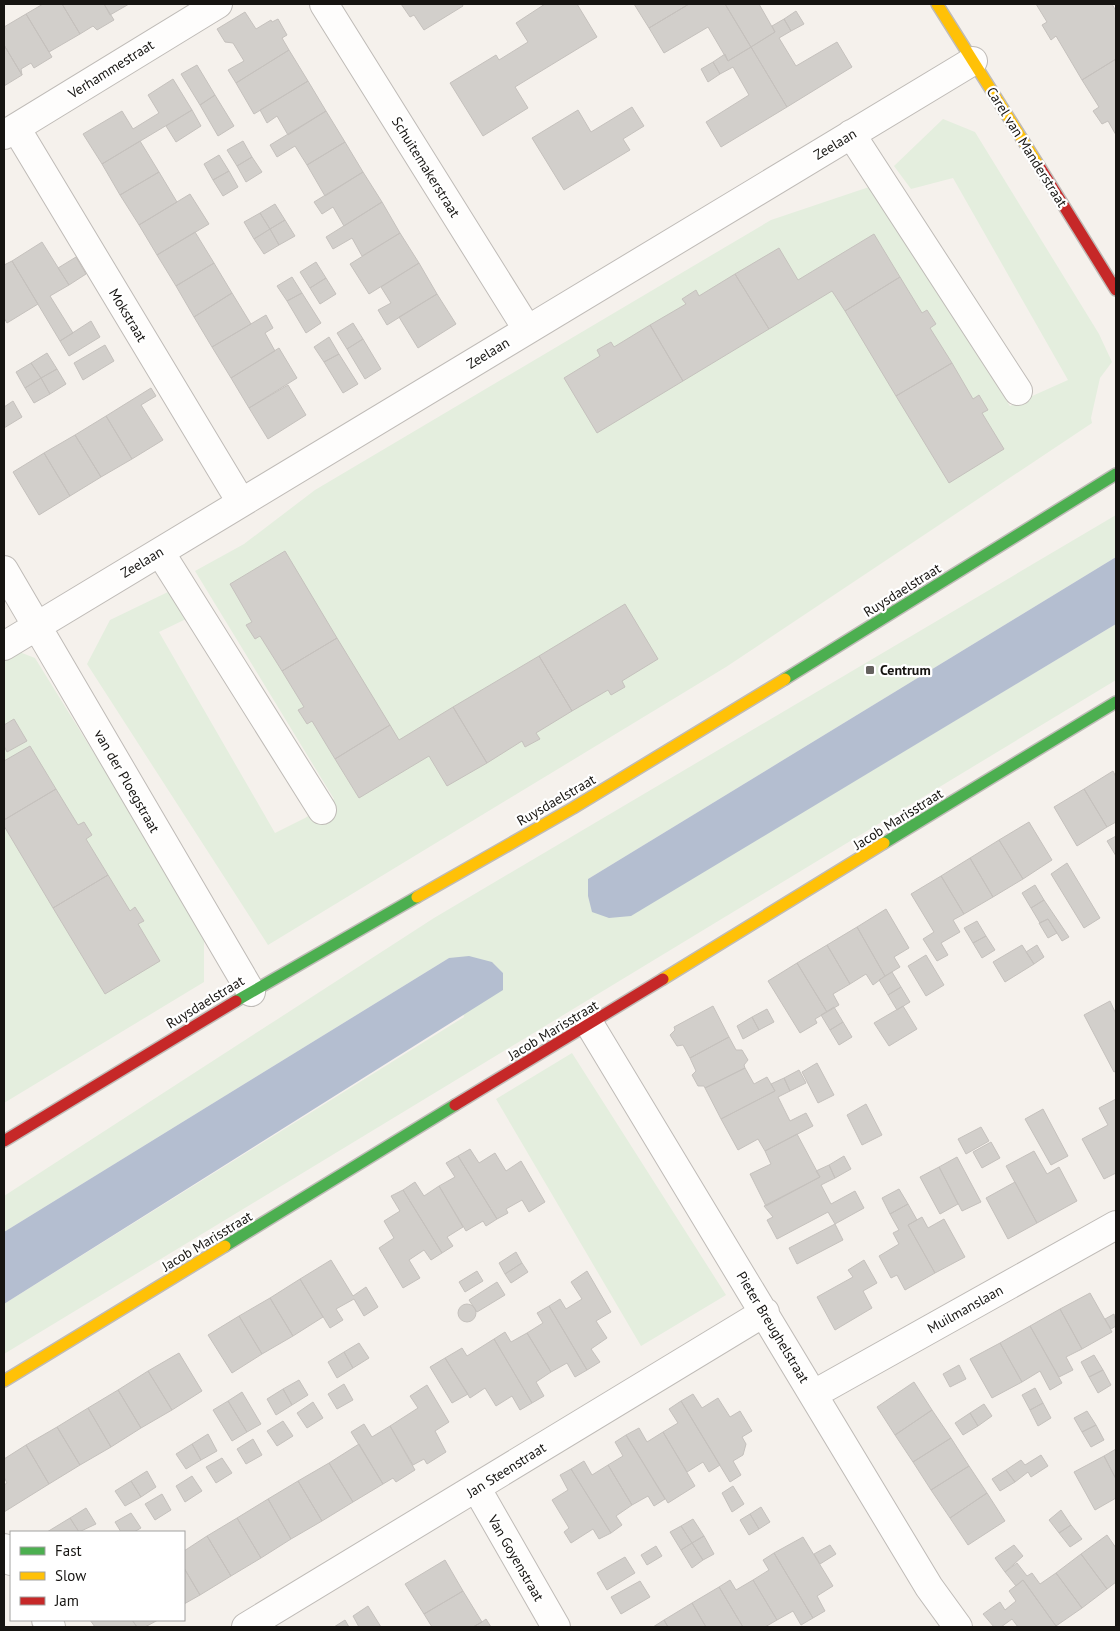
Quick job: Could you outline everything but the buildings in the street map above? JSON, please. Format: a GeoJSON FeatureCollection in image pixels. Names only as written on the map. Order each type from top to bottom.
{"type":"FeatureCollection","features":[{"type":"Feature","properties":{"kind":"street","name":"Verhammestraat"},"geometry":{"type":"LineString","coordinates":[[10,131],[218,4]]}},
{"type":"Feature","properties":{"kind":"street","name":"Schuitemakerstraat"},"geometry":{"type":"LineString","coordinates":[[324,4],[527,329]]}},
{"type":"Feature","properties":{"kind":"street","name":"Carel van Manderstraat"},"geometry":{"type":"LineString","coordinates":[[937,4],[1116,290]]}},
{"type":"Feature","properties":{"kind":"street","name":"Zeelaan"},"geometry":{"type":"LineString","coordinates":[[4,646],[973,61]]}},
{"type":"Feature","properties":{"kind":"street","name":"Mokstraat"},"geometry":{"type":"LineString","coordinates":[[10,131],[240,502]]}},
{"type":"Feature","properties":{"kind":"street"},"geometry":{"type":"LineString","coordinates":[[852,134],[1018,391]]}},
{"type":"Feature","properties":{"kind":"street","name":"Ruysdaelstraat"},"geometry":{"type":"LineString","coordinates":[[4,1141],[251,992],[573,808],[850,640],[1116,474]]}},
{"type":"Feature","properties":{"kind":"street"},"geometry":{"type":"LineString","coordinates":[[160,552],[322,810]]}},
{"type":"Feature","properties":{"kind":"street","name":"van der Ploegstraat"},"geometry":{"type":"LineString","coordinates":[[4,570],[251,992]]}},
{"type":"Feature","properties":{"kind":"street","name":"Jacob Marisstraat"},"geometry":{"type":"LineString","coordinates":[[4,1381],[590,1026],[1116,702]]}},
{"type":"Feature","properties":{"kind":"street","name":"Pieter Breughelstraat"},"geometry":{"type":"LineString","coordinates":[[590,1026],[765,1312],[929,1587],[958,1627]]}},
{"type":"Feature","properties":{"kind":"street","name":"Muilmanslaan"},"geometry":{"type":"LineString","coordinates":[[814,1394],[1116,1225]]}},
{"type":"Feature","properties":{"kind":"street","name":"Jan Steenstraat"},"geometry":{"type":"LineString","coordinates":[[246,1627],[477,1489],[765,1312]]}},
{"type":"Feature","properties":{"kind":"street","name":"Van Goyenstraat"},"geometry":{"type":"LineString","coordinates":[[477,1489],[556,1627]]}},
{"type":"Feature","properties":{"kind":"street"},"geometry":{"type":"LineString","coordinates":[[4,1548],[10,1559]]}},
{"type":"Feature","properties":{"kind":"green space"},"geometry":{"type":"Polygon","coordinates":[[[943,119],[975,132],[1099,334],[1112,362],[1100,378],[1091,418],[1092,423],[726,667],[268,945],[87,664],[110,620],[170,591],[186,619],[159,632],[275,833],[305,818],[334,799],[195,571],[244,544],[315,490],[771,220],[869,187],[1010,406],[1068,380],[953,178],[911,189],[894,166],[943,119]]]}},
{"type":"Feature","properties":{"kind":"green space"},"geometry":{"type":"Polygon","coordinates":[[[1116,515],[1116,557],[588,879],[588,896],[631,915],[1116,624],[1116,680],[4,1354],[4,1304],[464,1017],[449,958],[4,1232],[4,1196],[434,918],[1116,515]]]}},
{"type":"Feature","properties":{"kind":"green space"},"geometry":{"type":"Polygon","coordinates":[[[14,650],[35,658],[204,931],[204,982],[4,1103],[4,656],[14,650]]]}},
{"type":"Feature","properties":{"kind":"green space"},"geometry":{"type":"Polygon","coordinates":[[[572,1053],[726,1295],[641,1346],[496,1099],[572,1053]]]}},
{"type":"Feature","properties":{"kind":"water"},"geometry":{"type":"Polygon","coordinates":[[[1116,557],[1116,624],[631,916],[609,918],[592,912],[588,896],[588,879],[1116,557]]]}},
{"type":"Feature","properties":{"kind":"water"},"geometry":{"type":"Polygon","coordinates":[[[469,956],[492,962],[503,973],[503,990],[4,1304],[4,1232],[449,958],[469,956]]]}},
{"type":"Feature","properties":{"kind":"traffic: fast"},"geometry":{"type":"LineString","coordinates":[[785,679],[1116,474]]}},
{"type":"Feature","properties":{"kind":"traffic: fast"},"geometry":{"type":"LineString","coordinates":[[884,843],[1116,702]]}},
{"type":"Feature","properties":{"kind":"traffic: fast"},"geometry":{"type":"LineString","coordinates":[[236,1001],[417,897]]}},
{"type":"Feature","properties":{"kind":"traffic: fast"},"geometry":{"type":"LineString","coordinates":[[225,1246],[455,1105]]}},
{"type":"Feature","properties":{"kind":"traffic: slow"},"geometry":{"type":"LineString","coordinates":[[937,4],[1039,166]]}},
{"type":"Feature","properties":{"kind":"traffic: slow"},"geometry":{"type":"LineString","coordinates":[[417,897],[573,808],[785,679]]}},
{"type":"Feature","properties":{"kind":"traffic: slow"},"geometry":{"type":"LineString","coordinates":[[663,979],[884,843]]}},
{"type":"Feature","properties":{"kind":"traffic: slow"},"geometry":{"type":"LineString","coordinates":[[4,1381],[225,1246]]}},
{"type":"Feature","properties":{"kind":"traffic: jam"},"geometry":{"type":"LineString","coordinates":[[1039,166],[1116,290]]}},
{"type":"Feature","properties":{"kind":"traffic: jam"},"geometry":{"type":"LineString","coordinates":[[455,1105],[663,979]]}},
{"type":"Feature","properties":{"kind":"traffic: jam"},"geometry":{"type":"LineString","coordinates":[[4,1141],[236,1001]]}},
{"type":"Feature","properties":{"kind":"place","name":"Centrum"},"geometry":{"type":"Point","coordinates":[870,670]}}]}
